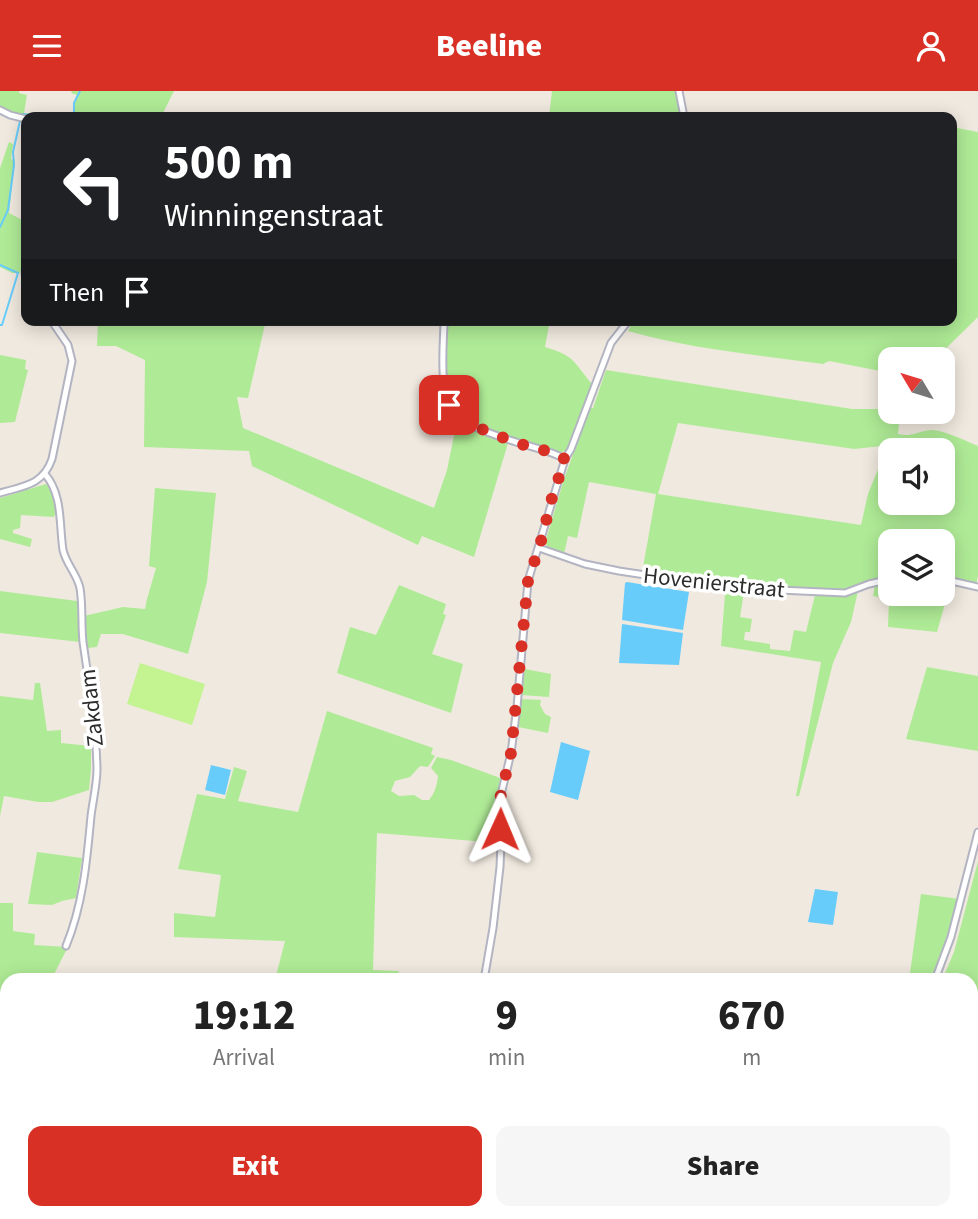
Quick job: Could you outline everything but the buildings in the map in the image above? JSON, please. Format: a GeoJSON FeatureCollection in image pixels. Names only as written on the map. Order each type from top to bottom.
{"type":"FeatureCollection","features":[{"type":"Feature","properties":{"kind":"street"},"geometry":{"type":"LineString","coordinates":[[679,91],[683,112]]}},
{"type":"Feature","properties":{"kind":"street"},"geometry":{"type":"LineString","coordinates":[[0,110],[21,118]]}},
{"type":"Feature","properties":{"kind":"street"},"geometry":{"type":"LineString","coordinates":[[0,493],[35,482],[45,474],[52,459],[72,361],[68,345],[55,326]]}},
{"type":"Feature","properties":{"kind":"street"},"geometry":{"type":"LineString","coordinates":[[444,326],[443,380],[449,405],[458,418],[517,443],[554,453],[565,459]]}},
{"type":"Feature","properties":{"kind":"street"},"geometry":{"type":"LineString","coordinates":[[485,973],[500,867],[498,807],[511,753],[528,581],[565,459],[611,343],[624,326]]}},
{"type":"Feature","properties":{"kind":"street","name":"Zakdam"},"geometry":{"type":"LineString","coordinates":[[45,474],[57,495],[64,552],[80,590],[97,761],[87,860],[74,926],[66,946]]}},
{"type":"Feature","properties":{"kind":"street","name":"Hovenierstraat"},"geometry":{"type":"LineString","coordinates":[[539,548],[585,564],[732,589],[845,593],[878,582]]}},
{"type":"Feature","properties":{"kind":"street"},"geometry":{"type":"LineString","coordinates":[[955,582],[978,587]]}},
{"type":"Feature","properties":{"kind":"street"},"geometry":{"type":"LineString","coordinates":[[938,973],[951,937],[978,832]]}},
{"type":"Feature","properties":{"kind":"green space"},"geometry":{"type":"Polygon","coordinates":[[[0,91],[19,91],[27,95],[21,115],[0,106],[0,91]]]}},
{"type":"Feature","properties":{"kind":"green space"},"geometry":{"type":"Polygon","coordinates":[[[174,91],[164,112],[73,112],[77,95],[71,93],[174,91]]]}},
{"type":"Feature","properties":{"kind":"green space"},"geometry":{"type":"Polygon","coordinates":[[[552,91],[678,91],[680,112],[550,112],[552,91]]]}},
{"type":"Feature","properties":{"kind":"green space"},"geometry":{"type":"Polygon","coordinates":[[[957,128],[978,132],[978,317],[947,347],[878,347],[878,370],[829,361],[823,364],[676,342],[628,331],[631,326],[957,326],[957,128]]]}},
{"type":"Feature","properties":{"kind":"green space"},"geometry":{"type":"Polygon","coordinates":[[[9,142],[13,144],[11,159],[15,160],[9,213],[21,219],[20,273],[12,273],[0,267],[0,168],[9,142]]]}},
{"type":"Feature","properties":{"kind":"green space"},"geometry":{"type":"Polygon","coordinates":[[[98,326],[265,326],[248,398],[237,397],[243,428],[434,508],[447,470],[457,421],[508,443],[474,557],[422,536],[418,545],[252,466],[249,451],[144,447],[145,360],[116,346],[97,346],[98,326]]]}},
{"type":"Feature","properties":{"kind":"green space"},"geometry":{"type":"Polygon","coordinates":[[[446,326],[549,326],[545,347],[569,357],[593,385],[567,451],[560,452],[502,435],[459,414],[452,406],[446,387],[446,326]]]}},
{"type":"Feature","properties":{"kind":"green space"},"geometry":{"type":"Polygon","coordinates":[[[0,355],[26,360],[25,369],[28,370],[15,422],[0,423],[0,355]]]}},
{"type":"Feature","properties":{"kind":"green space"},"geometry":{"type":"Polygon","coordinates":[[[606,370],[852,409],[878,409],[878,424],[899,424],[898,434],[933,430],[978,446],[976,584],[955,580],[955,529],[878,529],[878,581],[848,590],[733,586],[642,573],[656,494],[589,482],[577,538],[568,536],[564,554],[549,549],[545,543],[564,479],[590,408],[593,408],[606,370]],[[678,423],[658,494],[861,525],[868,494],[878,469],[878,515],[955,515],[955,438],[878,438],[878,446],[854,449],[678,423]]]}},
{"type":"Feature","properties":{"kind":"green space"},"geometry":{"type":"Polygon","coordinates":[[[46,484],[54,496],[54,517],[21,515],[20,528],[13,530],[13,533],[32,539],[30,547],[0,539],[0,498],[46,484]]]}},
{"type":"Feature","properties":{"kind":"green space"},"geometry":{"type":"Polygon","coordinates":[[[155,488],[216,493],[207,582],[188,654],[123,634],[101,634],[97,647],[88,648],[84,616],[123,607],[145,609],[156,568],[149,566],[155,488]]]}},
{"type":"Feature","properties":{"kind":"green space"},"geometry":{"type":"Polygon","coordinates":[[[878,584],[878,597],[873,596],[875,585],[878,584]]]}},
{"type":"Feature","properties":{"kind":"green space"},"geometry":{"type":"Polygon","coordinates":[[[399,585],[446,604],[443,614],[446,615],[432,654],[463,664],[451,713],[337,673],[350,627],[376,635],[399,585]]]}},
{"type":"Feature","properties":{"kind":"green space"},"geometry":{"type":"Polygon","coordinates":[[[0,591],[77,601],[80,642],[0,633],[0,591]]]}},
{"type":"Feature","properties":{"kind":"green space"},"geometry":{"type":"Polygon","coordinates":[[[727,591],[744,592],[740,617],[752,619],[750,632],[745,632],[744,640],[770,644],[770,649],[790,651],[794,630],[806,632],[815,595],[840,595],[858,591],[851,622],[833,663],[799,796],[796,796],[821,662],[721,646],[727,591]]]}},
{"type":"Feature","properties":{"kind":"green space"},"geometry":{"type":"Polygon","coordinates":[[[889,606],[944,606],[937,632],[888,627],[889,606]]]}},
{"type":"Feature","properties":{"kind":"green space"},"geometry":{"type":"Polygon","coordinates":[[[140,663],[205,684],[192,725],[127,704],[140,663]]]}},
{"type":"Feature","properties":{"kind":"green space"},"geometry":{"type":"Polygon","coordinates":[[[927,667],[978,676],[978,751],[906,739],[927,667]]]}},
{"type":"Feature","properties":{"kind":"green space"},"geometry":{"type":"Polygon","coordinates":[[[525,669],[551,674],[549,697],[521,695],[525,669]]]}},
{"type":"Feature","properties":{"kind":"green space"},"geometry":{"type":"Polygon","coordinates":[[[35,683],[40,683],[47,731],[61,730],[61,743],[91,746],[89,790],[52,802],[4,796],[0,816],[0,696],[33,700],[35,683]]]}},
{"type":"Feature","properties":{"kind":"green space"},"geometry":{"type":"Polygon","coordinates":[[[521,699],[541,700],[540,705],[545,714],[551,717],[548,733],[518,727],[521,699]]]}},
{"type":"Feature","properties":{"kind":"green space"},"geometry":{"type":"Polygon","coordinates":[[[327,711],[433,748],[431,754],[435,756],[428,767],[420,766],[410,777],[395,781],[391,791],[399,796],[414,795],[422,800],[429,800],[437,783],[438,776],[431,768],[437,757],[503,779],[496,809],[499,843],[377,833],[373,970],[399,971],[398,973],[277,973],[285,941],[174,937],[174,913],[215,917],[221,875],[178,869],[197,794],[225,799],[234,767],[247,771],[238,801],[298,812],[327,711]]]}},
{"type":"Feature","properties":{"kind":"green space"},"geometry":{"type":"Polygon","coordinates":[[[37,852],[82,858],[76,898],[52,905],[28,904],[37,852]]]}},
{"type":"Feature","properties":{"kind":"green space"},"geometry":{"type":"Polygon","coordinates":[[[978,861],[978,973],[945,973],[954,952],[978,861]]]}},
{"type":"Feature","properties":{"kind":"green space"},"geometry":{"type":"Polygon","coordinates":[[[921,894],[960,899],[936,973],[910,973],[921,894]]]}},
{"type":"Feature","properties":{"kind":"green space"},"geometry":{"type":"Polygon","coordinates":[[[0,903],[13,903],[13,931],[35,934],[34,945],[68,947],[55,973],[0,973],[0,903]]]}},
{"type":"Feature","properties":{"kind":"water"},"geometry":{"type":"Polygon","coordinates":[[[627,582],[689,592],[683,630],[622,620],[627,582]]]}},
{"type":"Feature","properties":{"kind":"water"},"geometry":{"type":"Polygon","coordinates":[[[622,624],[683,633],[679,665],[619,663],[622,624]]]}},
{"type":"Feature","properties":{"kind":"water"},"geometry":{"type":"Polygon","coordinates":[[[561,742],[590,751],[578,800],[550,792],[561,742]]]}},
{"type":"Feature","properties":{"kind":"water"},"geometry":{"type":"Polygon","coordinates":[[[211,765],[231,770],[225,795],[205,790],[211,765]]]}},
{"type":"Feature","properties":{"kind":"water"},"geometry":{"type":"Polygon","coordinates":[[[815,889],[838,892],[833,925],[808,922],[815,889]]]}},
{"type":"Feature","properties":{"kind":"waterway"},"geometry":{"type":"LineString","coordinates":[[74,112],[74,103],[80,91]]}},
{"type":"Feature","properties":{"kind":"waterway"},"geometry":{"type":"LineString","coordinates":[[0,227],[8,210],[14,165],[13,152],[20,121]]}},
{"type":"Feature","properties":{"kind":"waterway"},"geometry":{"type":"LineString","coordinates":[[0,265],[18,273],[0,325]]}},
{"type":"Feature","properties":{"kind":"route"},"geometry":{"type":"LineString","coordinates":[[449,405],[464,422],[565,459],[528,581],[511,753],[498,807],[500,829]]}}]}
